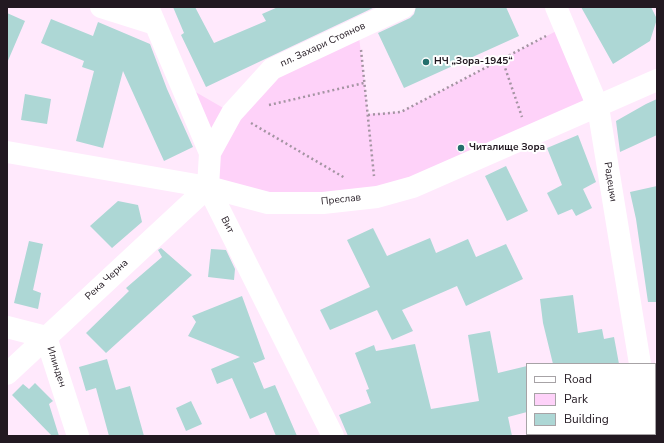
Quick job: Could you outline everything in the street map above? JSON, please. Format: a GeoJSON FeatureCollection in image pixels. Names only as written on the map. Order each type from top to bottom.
{"type":"FeatureCollection","features":[{"type":"Feature","properties":{"kind":"street"},"geometry":{"type":"LineString","coordinates":[[101,7],[151,16],[210,153],[208,187]]}},
{"type":"Feature","properties":{"kind":"street","name":"пл. Захари Стоянов"},"geometry":{"type":"LineString","coordinates":[[210,153],[232,113],[272,69],[404,7]]}},
{"type":"Feature","properties":{"kind":"street","name":"Радецки"},"geometry":{"type":"LineString","coordinates":[[556,7],[598,107],[640,363]]}},
{"type":"Feature","properties":{"kind":"street","name":"Преслав"},"geometry":{"type":"LineString","coordinates":[[7,152],[208,187],[268,203],[323,203],[377,196],[413,187],[657,80]]}},
{"type":"Feature","properties":{"kind":"street","name":"Река Черна"},"geometry":{"type":"LineString","coordinates":[[7,374],[208,187]]}},
{"type":"Feature","properties":{"kind":"street","name":"Вит"},"geometry":{"type":"LineString","coordinates":[[208,187],[333,436]]}},
{"type":"Feature","properties":{"kind":"street","name":"Илинден"},"geometry":{"type":"LineString","coordinates":[[7,327],[46,337],[78,436]]}},
{"type":"Feature","properties":{"kind":"path"},"geometry":{"type":"LineString","coordinates":[[368,115],[401,112],[564,27]]}},
{"type":"Feature","properties":{"kind":"path"},"geometry":{"type":"LineString","coordinates":[[358,28],[377,196]]}},
{"type":"Feature","properties":{"kind":"path"},"geometry":{"type":"LineString","coordinates":[[502,59],[529,137]]}},
{"type":"Feature","properties":{"kind":"path"},"geometry":{"type":"LineString","coordinates":[[232,113],[364,83]]}},
{"type":"Feature","properties":{"kind":"path"},"geometry":{"type":"LineString","coordinates":[[232,113],[377,196]]}},
{"type":"Feature","properties":{"kind":"green space"},"geometry":{"type":"Polygon","coordinates":[[[564,27],[598,107],[413,187],[323,203],[208,187],[180,83],[232,113],[272,69],[358,28],[368,114],[401,112],[564,27]]]}},
{"type":"Feature","properties":{"kind":"building"},"geometry":{"type":"Polygon","coordinates":[[[173,7],[195,7],[214,43],[266,21],[262,14],[278,7],[375,7],[206,87],[181,35],[184,33],[173,7]]]}},
{"type":"Feature","properties":{"kind":"building","name":"НЧ „Зора-1945“"},"geometry":{"type":"Polygon","coordinates":[[[416,7],[506,7],[519,36],[404,88],[378,33],[410,18],[414,14],[416,7]]]}},
{"type":"Feature","properties":{"kind":"building"},"geometry":{"type":"Polygon","coordinates":[[[581,7],[651,7],[657,19],[650,41],[613,64],[581,7]]]}},
{"type":"Feature","properties":{"kind":"building"},"geometry":{"type":"Polygon","coordinates":[[[7,13],[25,21],[7,63],[7,13]]]}},
{"type":"Feature","properties":{"kind":"building"},"geometry":{"type":"Polygon","coordinates":[[[51,19],[93,36],[98,22],[150,44],[167,89],[193,147],[164,161],[123,71],[103,148],[76,141],[94,71],[82,67],[84,61],[41,43],[51,19]]]}},
{"type":"Feature","properties":{"kind":"building"},"geometry":{"type":"Polygon","coordinates":[[[25,94],[51,99],[47,124],[21,120],[25,94]]]}},
{"type":"Feature","properties":{"kind":"building"},"geometry":{"type":"Polygon","coordinates":[[[657,99],[657,135],[620,152],[616,121],[657,99]]]}},
{"type":"Feature","properties":{"kind":"building"},"geometry":{"type":"Polygon","coordinates":[[[578,135],[596,182],[583,189],[592,208],[576,216],[572,209],[558,215],[547,193],[562,185],[547,148],[578,135]]]}},
{"type":"Feature","properties":{"kind":"building"},"geometry":{"type":"Polygon","coordinates":[[[506,166],[528,211],[507,221],[485,176],[506,166]]]}},
{"type":"Feature","properties":{"kind":"building"},"geometry":{"type":"Polygon","coordinates":[[[657,186],[657,302],[648,302],[636,219],[630,192],[657,186]]]}},
{"type":"Feature","properties":{"kind":"building"},"geometry":{"type":"Polygon","coordinates":[[[118,201],[138,205],[142,222],[112,248],[90,226],[118,201]]]}},
{"type":"Feature","properties":{"kind":"building"},"geometry":{"type":"Polygon","coordinates":[[[373,228],[387,256],[430,238],[436,253],[468,239],[476,257],[506,244],[523,279],[466,306],[457,286],[402,310],[413,331],[392,340],[377,310],[330,330],[320,310],[370,287],[347,240],[373,228]]]}},
{"type":"Feature","properties":{"kind":"building"},"geometry":{"type":"Polygon","coordinates":[[[29,241],[43,244],[33,290],[41,293],[38,309],[14,303],[29,241]]]}},
{"type":"Feature","properties":{"kind":"building"},"geometry":{"type":"Polygon","coordinates":[[[161,248],[192,275],[106,353],[86,333],[129,291],[126,288],[162,257],[158,250],[161,248]]]}},
{"type":"Feature","properties":{"kind":"building"},"geometry":{"type":"Polygon","coordinates":[[[211,249],[226,250],[235,269],[234,280],[208,277],[211,249]]]}},
{"type":"Feature","properties":{"kind":"building"},"geometry":{"type":"Polygon","coordinates":[[[573,295],[578,333],[602,329],[604,339],[614,337],[619,363],[553,363],[543,323],[540,299],[573,295]]]}},
{"type":"Feature","properties":{"kind":"building"},"geometry":{"type":"Polygon","coordinates":[[[242,296],[265,359],[255,363],[253,362],[264,389],[275,385],[297,436],[276,436],[266,412],[250,419],[232,378],[217,384],[211,369],[240,357],[188,336],[196,322],[192,316],[242,296]]]}},
{"type":"Feature","properties":{"kind":"building"},"geometry":{"type":"Polygon","coordinates":[[[490,331],[498,373],[526,366],[526,412],[508,417],[512,436],[348,436],[339,415],[371,403],[366,390],[369,389],[355,353],[374,345],[376,351],[415,344],[431,409],[479,401],[468,335],[490,331]]]}},
{"type":"Feature","properties":{"kind":"building"},"geometry":{"type":"Polygon","coordinates":[[[107,359],[116,390],[130,386],[144,436],[109,436],[96,388],[86,391],[79,367],[107,359]]]}},
{"type":"Feature","properties":{"kind":"building"},"geometry":{"type":"Polygon","coordinates":[[[35,383],[53,401],[49,404],[59,436],[52,436],[12,395],[23,384],[29,389],[35,383]]]}},
{"type":"Feature","properties":{"kind":"building"},"geometry":{"type":"Polygon","coordinates":[[[191,401],[202,424],[186,431],[176,408],[191,401]]]}},
{"type":"Feature","properties":{"kind":"place","name":"НЧ „Зора-1945“"},"geometry":{"type":"Point","coordinates":[426,62]}},
{"type":"Feature","properties":{"kind":"place","name":"Читалище Зора"},"geometry":{"type":"Point","coordinates":[461,148]}}]}
